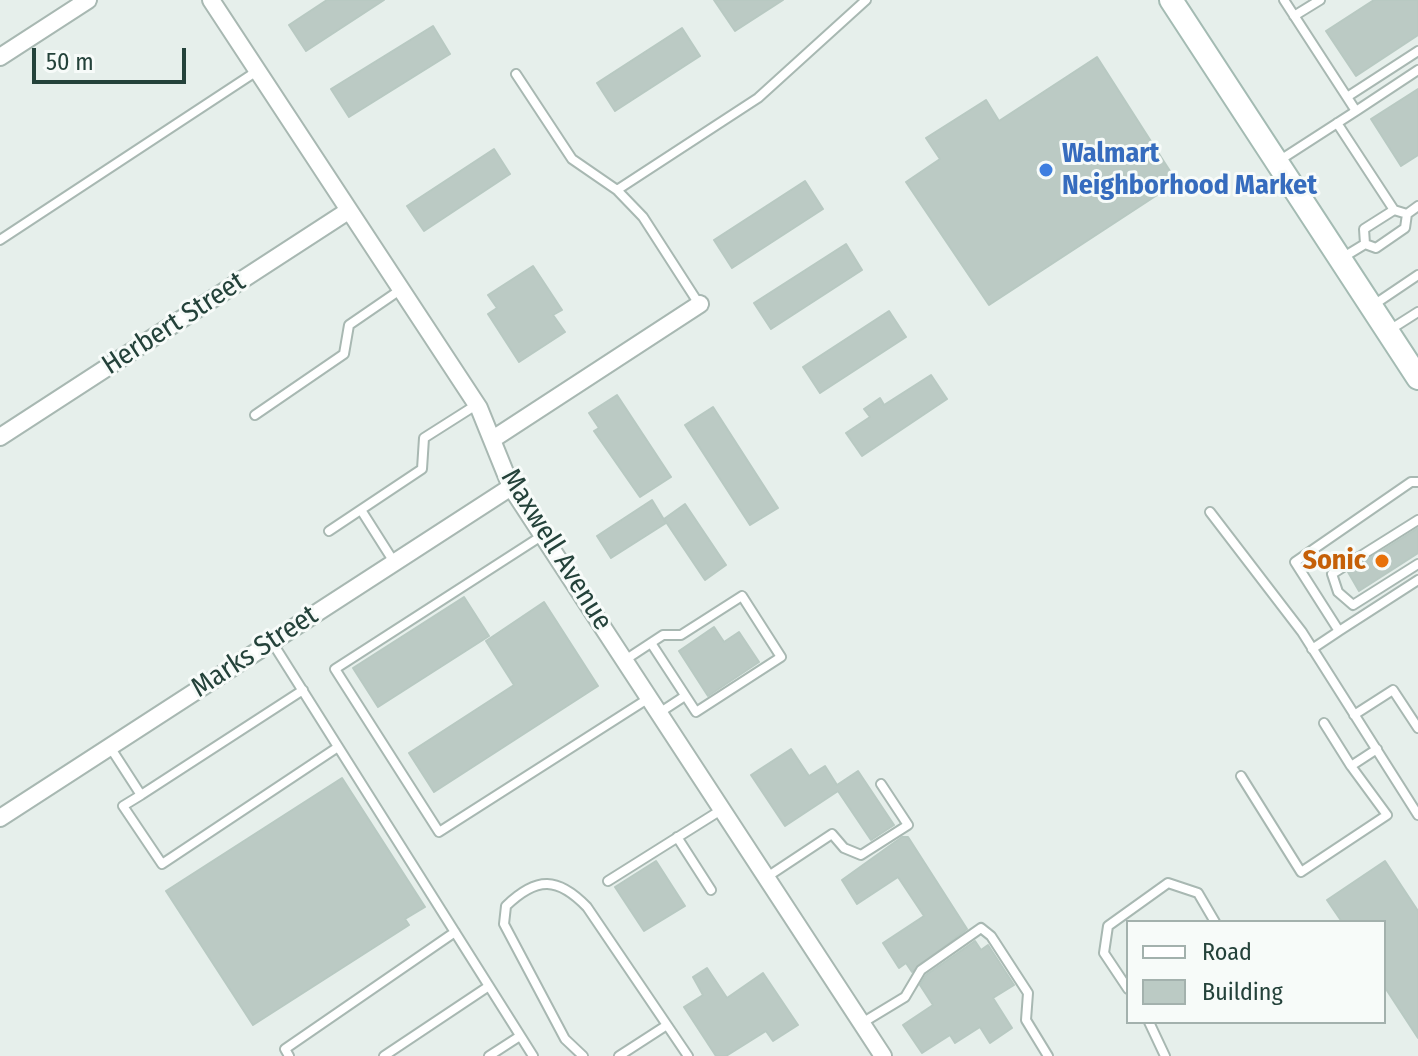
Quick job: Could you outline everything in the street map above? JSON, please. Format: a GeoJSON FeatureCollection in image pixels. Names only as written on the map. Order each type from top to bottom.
{"type":"FeatureCollection","features":[{"type":"Feature","properties":{"kind":"main road"},"geometry":{"type":"LineString","coordinates":[[1171,0],[1418,378]]}},
{"type":"Feature","properties":{"kind":"street"},"geometry":{"type":"LineString","coordinates":[[0,57],[88,0]]}},
{"type":"Feature","properties":{"kind":"street","name":"Maxwell Avenue"},"geometry":{"type":"LineString","coordinates":[[211,0],[477,404],[511,487],[883,1056]]}},
{"type":"Feature","properties":{"kind":"street","name":"Herbert Street"},"geometry":{"type":"LineString","coordinates":[[0,437],[348,211]]}},
{"type":"Feature","properties":{"kind":"street"},"geometry":{"type":"LineString","coordinates":[[493,439],[700,304]]}},
{"type":"Feature","properties":{"kind":"street","name":"Marks Street"},"geometry":{"type":"LineString","coordinates":[[0,818],[511,487]]}},
{"type":"Feature","properties":{"kind":"lane"},"geometry":{"type":"LineString","coordinates":[[617,190],[758,98],[866,0]]}},
{"type":"Feature","properties":{"kind":"lane"},"geometry":{"type":"LineString","coordinates":[[1284,0],[1356,111]]}},
{"type":"Feature","properties":{"kind":"lane"},"geometry":{"type":"LineString","coordinates":[[1294,16],[1320,0]]}},
{"type":"Feature","properties":{"kind":"lane"},"geometry":{"type":"LineString","coordinates":[[1347,97],[1418,51]]}},
{"type":"Feature","properties":{"kind":"lane"},"geometry":{"type":"LineString","coordinates":[[1277,163],[1418,70]]}},
{"type":"Feature","properties":{"kind":"lane"},"geometry":{"type":"LineString","coordinates":[[0,240],[257,71]]}},
{"type":"Feature","properties":{"kind":"lane"},"geometry":{"type":"LineString","coordinates":[[516,74],[572,159],[617,190],[643,217],[700,304]]}},
{"type":"Feature","properties":{"kind":"lane"},"geometry":{"type":"LineString","coordinates":[[1337,123],[1394,210],[1407,214]]}},
{"type":"Feature","properties":{"kind":"lane"},"geometry":{"type":"LineString","coordinates":[[1365,244],[1376,248],[1405,228],[1407,214],[1418,206]]}},
{"type":"Feature","properties":{"kind":"lane"},"geometry":{"type":"LineString","coordinates":[[1365,244],[1364,229],[1394,210]]}},
{"type":"Feature","properties":{"kind":"lane"},"geometry":{"type":"LineString","coordinates":[[1340,260],[1365,244]]}},
{"type":"Feature","properties":{"kind":"lane"},"geometry":{"type":"LineString","coordinates":[[1371,307],[1418,275]]}},
{"type":"Feature","properties":{"kind":"lane"},"geometry":{"type":"LineString","coordinates":[[255,415],[344,354],[349,325],[400,290]]}},
{"type":"Feature","properties":{"kind":"lane"},"geometry":{"type":"LineString","coordinates":[[1387,331],[1418,312]]}},
{"type":"Feature","properties":{"kind":"lane"},"geometry":{"type":"LineString","coordinates":[[329,531],[422,469],[424,438],[477,404]]}},
{"type":"Feature","properties":{"kind":"lane"},"geometry":{"type":"LineString","coordinates":[[1339,631],[1295,562],[1411,482],[1418,482]]}},
{"type":"Feature","properties":{"kind":"lane"},"geometry":{"type":"LineString","coordinates":[[361,510],[394,562]]}},
{"type":"Feature","properties":{"kind":"lane"},"geometry":{"type":"LineString","coordinates":[[1210,512],[1312,649],[1418,815]]}},
{"type":"Feature","properties":{"kind":"lane"},"geometry":{"type":"LineString","coordinates":[[1418,520],[1332,574],[1338,592],[1353,605],[1418,564]]}},
{"type":"Feature","properties":{"kind":"lane"},"geometry":{"type":"LineString","coordinates":[[544,535],[335,669],[431,820],[439,832],[650,698]]}},
{"type":"Feature","properties":{"kind":"lane"},"geometry":{"type":"LineString","coordinates":[[1312,649],[1418,580]]}},
{"type":"Feature","properties":{"kind":"lane"},"geometry":{"type":"LineString","coordinates":[[625,660],[663,635],[681,635],[742,596],[781,657],[696,712],[651,643]]}},
{"type":"Feature","properties":{"kind":"lane"},"geometry":{"type":"LineString","coordinates":[[271,641],[533,1056]]}},
{"type":"Feature","properties":{"kind":"lane"},"geometry":{"type":"LineString","coordinates":[[303,690],[123,806],[162,864],[338,747]]}},
{"type":"Feature","properties":{"kind":"lane"},"geometry":{"type":"LineString","coordinates":[[1354,715],[1393,690],[1418,728]]}},
{"type":"Feature","properties":{"kind":"lane"},"geometry":{"type":"LineString","coordinates":[[659,713],[685,696]]}},
{"type":"Feature","properties":{"kind":"lane"},"geometry":{"type":"LineString","coordinates":[[1241,776],[1301,872],[1387,815],[1324,723]]}},
{"type":"Feature","properties":{"kind":"lane"},"geometry":{"type":"LineString","coordinates":[[110,747],[141,795]]}},
{"type":"Feature","properties":{"kind":"lane"},"geometry":{"type":"LineString","coordinates":[[1351,766],[1377,749]]}},
{"type":"Feature","properties":{"kind":"lane"},"geometry":{"type":"LineString","coordinates":[[767,877],[832,834],[844,848],[861,855],[908,825],[881,784]]}},
{"type":"Feature","properties":{"kind":"lane"},"geometry":{"type":"LineString","coordinates":[[608,881],[722,809]]}},
{"type":"Feature","properties":{"kind":"lane"},"geometry":{"type":"LineString","coordinates":[[677,837],[711,890]]}},
{"type":"Feature","properties":{"kind":"lane"},"geometry":{"type":"LineString","coordinates":[[583,1056],[565,1039],[504,924],[506,906],[522,890],[548,883],[568,887],[587,907],[688,1056]]}},
{"type":"Feature","properties":{"kind":"lane"},"geometry":{"type":"LineString","coordinates":[[1126,986],[1104,953],[1108,926],[1168,883],[1198,893],[1214,920]]}},
{"type":"Feature","properties":{"kind":"lane"},"geometry":{"type":"LineString","coordinates":[[862,1023],[905,997],[921,970],[981,928],[991,936],[1028,993],[1026,1020],[1048,1056]]}},
{"type":"Feature","properties":{"kind":"lane"},"geometry":{"type":"LineString","coordinates":[[289,1056],[285,1049],[455,932]]}},
{"type":"Feature","properties":{"kind":"lane"},"geometry":{"type":"LineString","coordinates":[[384,1056],[489,986]]}},
{"type":"Feature","properties":{"kind":"lane"},"geometry":{"type":"LineString","coordinates":[[1150,1024],[1165,1056]]}},
{"type":"Feature","properties":{"kind":"lane"},"geometry":{"type":"LineString","coordinates":[[619,1056],[667,1025]]}},
{"type":"Feature","properties":{"kind":"lane"},"geometry":{"type":"LineString","coordinates":[[489,1056],[520,1036]]}},
{"type":"Feature","properties":{"kind":"building"},"geometry":{"type":"Polygon","coordinates":[[[327,0],[384,0],[306,51],[289,25],[327,0]]]}},
{"type":"Feature","properties":{"kind":"building"},"geometry":{"type":"Polygon","coordinates":[[[714,0],[783,0],[735,31],[714,0]]]}},
{"type":"Feature","properties":{"kind":"building"},"geometry":{"type":"Polygon","coordinates":[[[1374,0],[1418,0],[1418,35],[1356,76],[1326,31],[1374,0]]]}},
{"type":"Feature","properties":{"kind":"building"},"geometry":{"type":"Polygon","coordinates":[[[433,26],[450,54],[349,117],[331,89],[433,26]]]}},
{"type":"Feature","properties":{"kind":"building"},"geometry":{"type":"Polygon","coordinates":[[[682,28],[700,56],[615,111],[597,83],[682,28]]]}},
{"type":"Feature","properties":{"kind":"building","name":"Walmart Neighborhood Market"},"geometry":{"type":"Polygon","coordinates":[[[1097,57],[1177,182],[989,305],[906,182],[940,159],[926,138],[986,100],[999,121],[1097,57]]]}},
{"type":"Feature","properties":{"kind":"building"},"geometry":{"type":"Polygon","coordinates":[[[1418,89],[1418,155],[1401,166],[1371,119],[1418,89]]]}},
{"type":"Feature","properties":{"kind":"building"},"geometry":{"type":"Polygon","coordinates":[[[494,149],[510,174],[424,231],[407,206],[494,149]]]}},
{"type":"Feature","properties":{"kind":"building"},"geometry":{"type":"Polygon","coordinates":[[[805,181],[823,209],[732,268],[714,240],[805,181]]]}},
{"type":"Feature","properties":{"kind":"building"},"geometry":{"type":"Polygon","coordinates":[[[846,244],[862,270],[771,329],[754,303],[846,244]]]}},
{"type":"Feature","properties":{"kind":"building"},"geometry":{"type":"Polygon","coordinates":[[[533,266],[562,310],[553,315],[565,332],[519,362],[488,314],[497,308],[488,295],[533,266]]]}},
{"type":"Feature","properties":{"kind":"building"},"geometry":{"type":"Polygon","coordinates":[[[889,311],[906,337],[820,393],[803,367],[889,311]]]}},
{"type":"Feature","properties":{"kind":"building"},"geometry":{"type":"Polygon","coordinates":[[[931,375],[947,399],[862,456],[846,433],[870,417],[864,409],[880,398],[884,405],[931,375]]]}},
{"type":"Feature","properties":{"kind":"building"},"geometry":{"type":"Polygon","coordinates":[[[617,395],[671,477],[640,497],[594,431],[599,428],[589,413],[617,395]]]}},
{"type":"Feature","properties":{"kind":"building"},"geometry":{"type":"Polygon","coordinates":[[[713,407],[778,508],[750,525],[685,425],[713,407]]]}},
{"type":"Feature","properties":{"kind":"building"},"geometry":{"type":"Polygon","coordinates":[[[652,500],[666,523],[611,558],[597,536],[652,500]]]}},
{"type":"Feature","properties":{"kind":"building"},"geometry":{"type":"Polygon","coordinates":[[[685,504],[726,565],[705,580],[664,519],[685,504]]]}},
{"type":"Feature","properties":{"kind":"building","name":"Sonic"},"geometry":{"type":"Polygon","coordinates":[[[1418,528],[1418,553],[1359,591],[1348,572],[1418,528]]]}},
{"type":"Feature","properties":{"kind":"building"},"geometry":{"type":"Polygon","coordinates":[[[464,597],[489,636],[378,707],[353,668],[464,597]]]}},
{"type":"Feature","properties":{"kind":"building"},"geometry":{"type":"Polygon","coordinates":[[[544,602],[598,686],[434,792],[409,753],[514,685],[486,641],[544,602]]]}},
{"type":"Feature","properties":{"kind":"building"},"geometry":{"type":"Polygon","coordinates":[[[714,627],[724,642],[739,632],[759,662],[708,696],[679,651],[714,627]]]}},
{"type":"Feature","properties":{"kind":"building"},"geometry":{"type":"Polygon","coordinates":[[[791,749],[809,776],[825,766],[837,785],[858,771],[894,825],[871,840],[838,791],[785,826],[751,775],[791,749]]]}},
{"type":"Feature","properties":{"kind":"building"},"geometry":{"type":"Polygon","coordinates":[[[342,778],[425,907],[405,919],[409,925],[253,1025],[166,891],[342,778]]]}},
{"type":"Feature","properties":{"kind":"building"},"geometry":{"type":"Polygon","coordinates":[[[902,837],[908,837],[967,929],[912,972],[906,963],[899,968],[883,943],[924,916],[898,877],[857,904],[842,880],[902,837]]]}},
{"type":"Feature","properties":{"kind":"building"},"geometry":{"type":"Polygon","coordinates":[[[656,861],[685,906],[644,931],[615,887],[656,861]]]}},
{"type":"Feature","properties":{"kind":"building"},"geometry":{"type":"Polygon","coordinates":[[[1385,861],[1418,911],[1418,1038],[1386,989],[1386,920],[1341,920],[1327,900],[1385,861]]]}},
{"type":"Feature","properties":{"kind":"building"},"geometry":{"type":"Polygon","coordinates":[[[975,941],[981,950],[988,945],[1014,985],[993,998],[1012,1028],[990,1043],[980,1027],[955,1043],[950,1035],[922,1053],[903,1025],[933,1005],[920,985],[926,975],[975,941]]]}},
{"type":"Feature","properties":{"kind":"building"},"geometry":{"type":"Polygon","coordinates":[[[707,968],[727,998],[763,973],[798,1025],[773,1041],[766,1031],[726,1056],[716,1056],[684,1007],[703,995],[693,977],[707,968]]]}},
{"type":"Feature","properties":{"kind":"place","name":"Walmart Neighborhood Market"},"geometry":{"type":"Point","coordinates":[1046,170]}},
{"type":"Feature","properties":{"kind":"place","name":"Sonic"},"geometry":{"type":"Point","coordinates":[1382,561]}}]}
